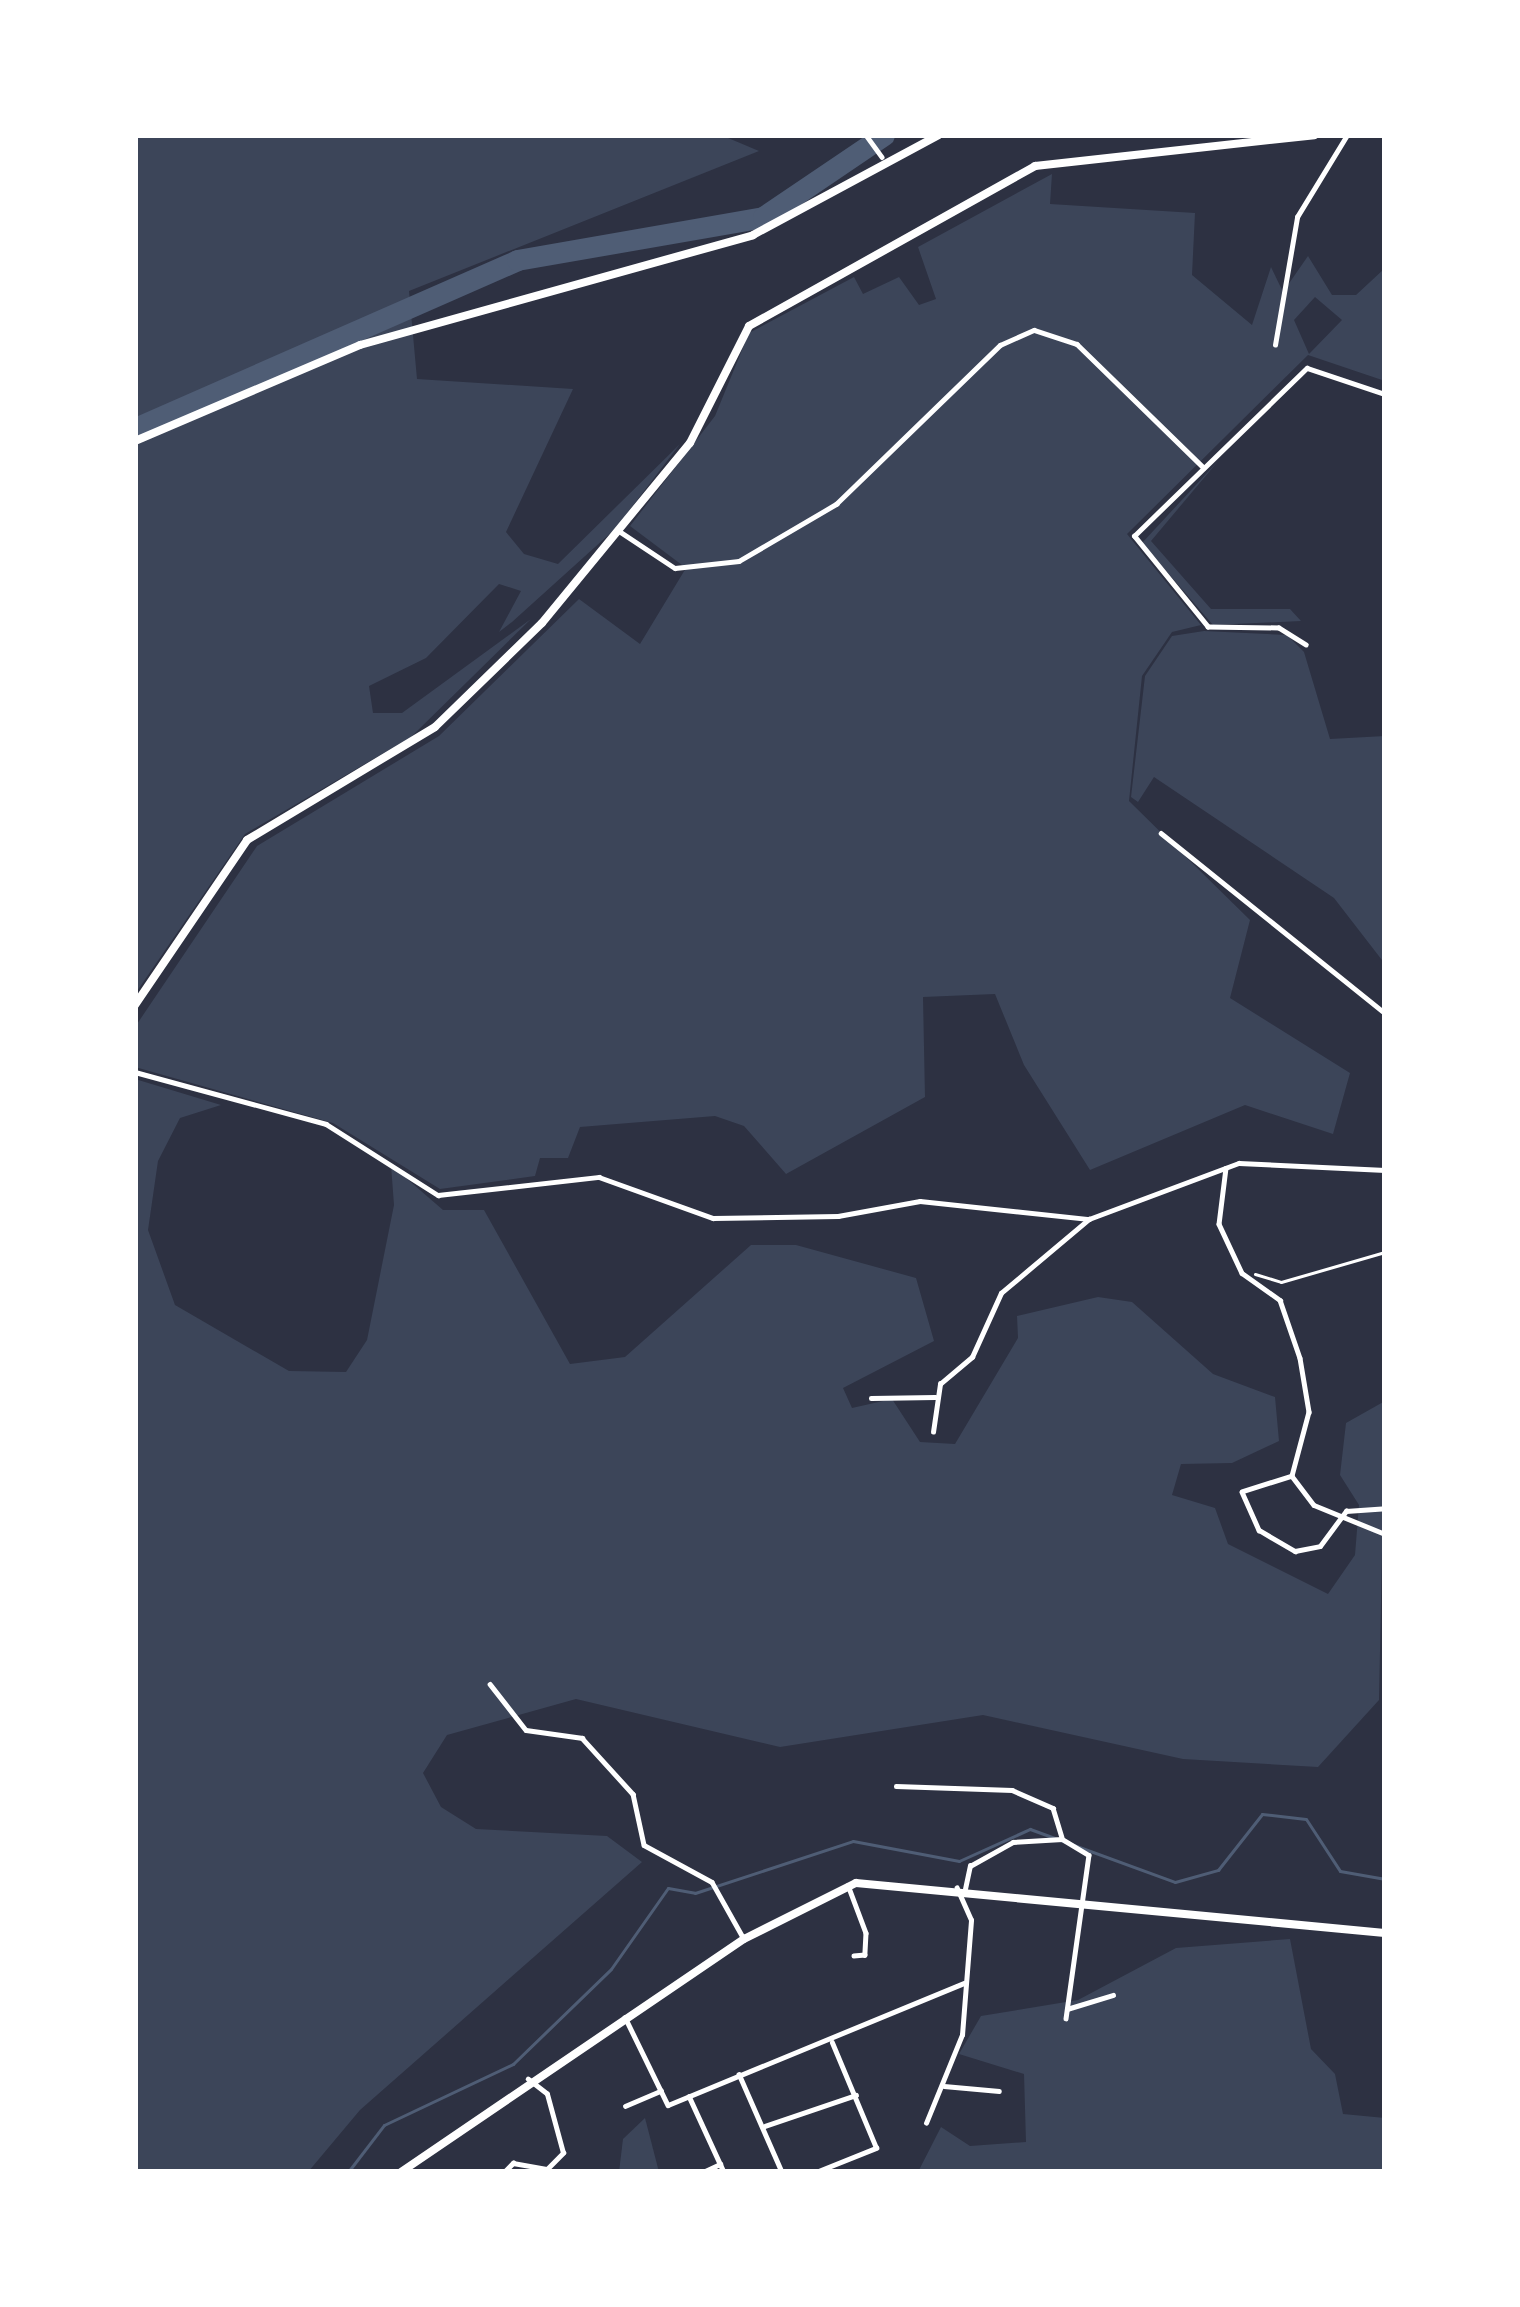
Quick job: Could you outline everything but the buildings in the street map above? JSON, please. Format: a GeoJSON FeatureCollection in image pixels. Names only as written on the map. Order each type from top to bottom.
{"type":"FeatureCollection","features":[{"type":"Feature","properties":{"kind":"main road"},"geometry":{"type":"LineString","coordinates":[[135,441],[360,345],[753,235],[881,154],[939,135]]}},
{"type":"Feature","properties":{"kind":"main road"},"geometry":{"type":"LineString","coordinates":[[135,1005],[248,840],[435,728],[619,531],[707,418],[748,326],[1035,166],[1314,135]]}},
{"type":"Feature","properties":{"kind":"main road"},"geometry":{"type":"LineString","coordinates":[[401,2172],[528,2079],[744,1939],[848,1885],[961,1888],[1385,1933]]}},
{"type":"Feature","properties":{"kind":"street"},"geometry":{"type":"LineString","coordinates":[[1275,345],[1297,217],[1347,135]]}},
{"type":"Feature","properties":{"kind":"street"},"geometry":{"type":"LineString","coordinates":[[869,136],[881,154]]}},
{"type":"Feature","properties":{"kind":"street"},"geometry":{"type":"LineString","coordinates":[[619,531],[675,568],[739,561],[836,503],[1000,345],[1034,330],[1077,344],[1204,468]]}},
{"type":"Feature","properties":{"kind":"street"},"geometry":{"type":"LineString","coordinates":[[1306,645],[1279,628],[1208,627],[1134,536],[1307,368],[1385,394]]}},
{"type":"Feature","properties":{"kind":"street"},"geometry":{"type":"LineString","coordinates":[[1161,833],[1385,1013]]}},
{"type":"Feature","properties":{"kind":"street"},"geometry":{"type":"LineString","coordinates":[[135,1072],[326,1124],[438,1195],[599,1178],[713,1218],[838,1216],[920,1201],[1089,1219]]}},
{"type":"Feature","properties":{"kind":"street"},"geometry":{"type":"LineString","coordinates":[[1226,1168],[1219,1224],[1249,1276],[1280,1300],[1300,1358],[1309,1412],[1292,1476],[1305,1499],[1385,1534]]}},
{"type":"Feature","properties":{"kind":"street"},"geometry":{"type":"LineString","coordinates":[[933,1432],[935,1397],[972,1357],[1001,1293],[1089,1219],[1226,1168],[1385,1169]]}},
{"type":"Feature","properties":{"kind":"street"},"geometry":{"type":"LineString","coordinates":[[871,1398],[935,1397]]}},
{"type":"Feature","properties":{"kind":"street"},"geometry":{"type":"LineString","coordinates":[[1292,1476],[1242,1492],[1259,1530],[1304,1552],[1340,1516],[1385,1508]]}},
{"type":"Feature","properties":{"kind":"street"},"geometry":{"type":"LineString","coordinates":[[490,1684],[526,1730],[582,1738],[634,1794],[655,1857],[712,1882],[744,1939]]}},
{"type":"Feature","properties":{"kind":"street"},"geometry":{"type":"LineString","coordinates":[[896,1786],[1012,1790],[1053,1808],[1062,1836],[1092,1860],[1067,2014],[1113,1995]]}},
{"type":"Feature","properties":{"kind":"street"},"geometry":{"type":"LineString","coordinates":[[926,2122],[944,2086],[964,1983],[971,1920],[961,1888],[970,1866],[1013,1842],[1062,1836]]}},
{"type":"Feature","properties":{"kind":"street"},"geometry":{"type":"LineString","coordinates":[[848,1885],[866,1933],[865,1954],[854,1957]]}},
{"type":"Feature","properties":{"kind":"street"},"geometry":{"type":"LineString","coordinates":[[625,2017],[668,2104],[739,2074],[832,2044],[928,1989],[964,1983]]}},
{"type":"Feature","properties":{"kind":"street"},"geometry":{"type":"LineString","coordinates":[[816,2172],[876,2148],[832,2044]]}},
{"type":"Feature","properties":{"kind":"street"},"geometry":{"type":"LineString","coordinates":[[739,2074],[782,2172]]}},
{"type":"Feature","properties":{"kind":"street"},"geometry":{"type":"LineString","coordinates":[[504,2172],[513,2163],[547,2169],[563,2153],[547,2094],[528,2079]]}},
{"type":"Feature","properties":{"kind":"street"},"geometry":{"type":"LineString","coordinates":[[944,2086],[999,2092]]}},
{"type":"Feature","properties":{"kind":"street"},"geometry":{"type":"LineString","coordinates":[[625,2106],[661,2091]]}},
{"type":"Feature","properties":{"kind":"street"},"geometry":{"type":"LineString","coordinates":[[762,2126],[856,2095]]}},
{"type":"Feature","properties":{"kind":"street"},"geometry":{"type":"LineString","coordinates":[[689,2096],[724,2172]]}},
{"type":"Feature","properties":{"kind":"street"},"geometry":{"type":"LineString","coordinates":[[703,2172],[720,2164]]}},
{"type":"Feature","properties":{"kind":"path"},"geometry":{"type":"LineString","coordinates":[[1249,1276],[1281,1282],[1385,1252]]}},
{"type":"Feature","properties":{"kind":"shaded area"},"geometry":{"type":"Polygon","coordinates":[[[135,135],[721,135],[759,151],[409,291],[417,379],[573,389],[506,532],[524,554],[558,564],[680,444],[615,529],[512,622],[499,632],[521,591],[499,584],[426,658],[369,686],[373,713],[402,713],[531,619],[411,737],[245,834],[135,994],[135,135]]]}},
{"type":"Feature","properties":{"kind":"shaded area"},"geometry":{"type":"Polygon","coordinates":[[[1052,174],[1050,204],[1195,213],[1192,275],[1252,325],[1271,267],[1283,292],[1308,256],[1332,295],[1356,295],[1384,269],[1385,248],[1385,381],[1308,355],[1127,534],[1201,625],[1172,632],[1142,676],[1129,801],[1250,920],[1230,998],[1350,1073],[1333,1134],[1245,1105],[1090,1170],[1024,1065],[995,994],[923,997],[925,1097],[786,1174],[744,1126],[715,1116],[580,1127],[568,1158],[540,1158],[535,1176],[440,1189],[333,1123],[135,1067],[135,1027],[257,846],[439,736],[579,599],[640,644],[686,568],[630,526],[715,416],[749,333],[854,277],[863,294],[899,277],[919,305],[936,299],[918,247],[1052,174]],[[1315,297],[1294,320],[1309,354],[1342,320],[1315,297]]]}},
{"type":"Feature","properties":{"kind":"shaded area"},"geometry":{"type":"Polygon","coordinates":[[[1219,460],[1151,541],[1211,609],[1290,609],[1301,621],[1213,625],[1142,543],[1219,460]]]}},
{"type":"Feature","properties":{"kind":"shaded area"},"geometry":{"type":"Polygon","coordinates":[[[1204,631],[1287,635],[1304,652],[1330,739],[1385,736],[1385,964],[1334,898],[1154,777],[1138,802],[1131,797],[1145,676],[1172,636],[1204,631]]]}},
{"type":"Feature","properties":{"kind":"shaded area"},"geometry":{"type":"Polygon","coordinates":[[[135,1079],[221,1105],[180,1118],[158,1161],[148,1230],[175,1305],[289,1371],[346,1372],[367,1340],[394,1205],[391,1165],[443,1210],[484,1210],[570,1364],[625,1357],[751,1245],[796,1245],[916,1278],[934,1341],[843,1388],[852,1408],[892,1399],[920,1442],[955,1444],[1018,1338],[1017,1316],[1098,1297],[1132,1302],[1213,1374],[1275,1397],[1279,1441],[1232,1463],[1181,1464],[1172,1495],[1215,1508],[1228,1544],[1328,1594],[1355,1555],[1359,1505],[1340,1475],[1346,1423],[1385,1401],[1379,1700],[1318,1767],[1183,1759],[983,1715],[780,1747],[576,1699],[447,1735],[423,1773],[441,1807],[476,1829],[607,1836],[642,1862],[360,2110],[308,2172],[135,2172],[135,1079]]]}},
{"type":"Feature","properties":{"kind":"shaded area"},"geometry":{"type":"Polygon","coordinates":[[[1290,1939],[1311,2049],[1335,2074],[1343,2114],[1385,2118],[1385,2172],[918,2172],[941,2127],[970,2146],[1026,2142],[1024,2074],[959,2054],[981,2016],[1078,2000],[1176,1948],[1290,1939]]]}},
{"type":"Feature","properties":{"kind":"shaded area"},"geometry":{"type":"Polygon","coordinates":[[[645,2118],[659,2172],[619,2172],[623,2139],[645,2118]]]}},
{"type":"Feature","properties":{"kind":"waterway"},"geometry":{"type":"LineString","coordinates":[[135,428],[517,260],[763,217],[884,135]]}},
{"type":"Feature","properties":{"kind":"waterway"},"geometry":{"type":"LineString","coordinates":[[348,2172],[384,2125],[513,2064],[611,1969],[668,1888],[695,1893],[853,1841],[959,1861],[1030,1829],[1175,1882],[1218,1870],[1262,1814],[1306,1819],[1340,1871],[1385,1879]]}}]}
